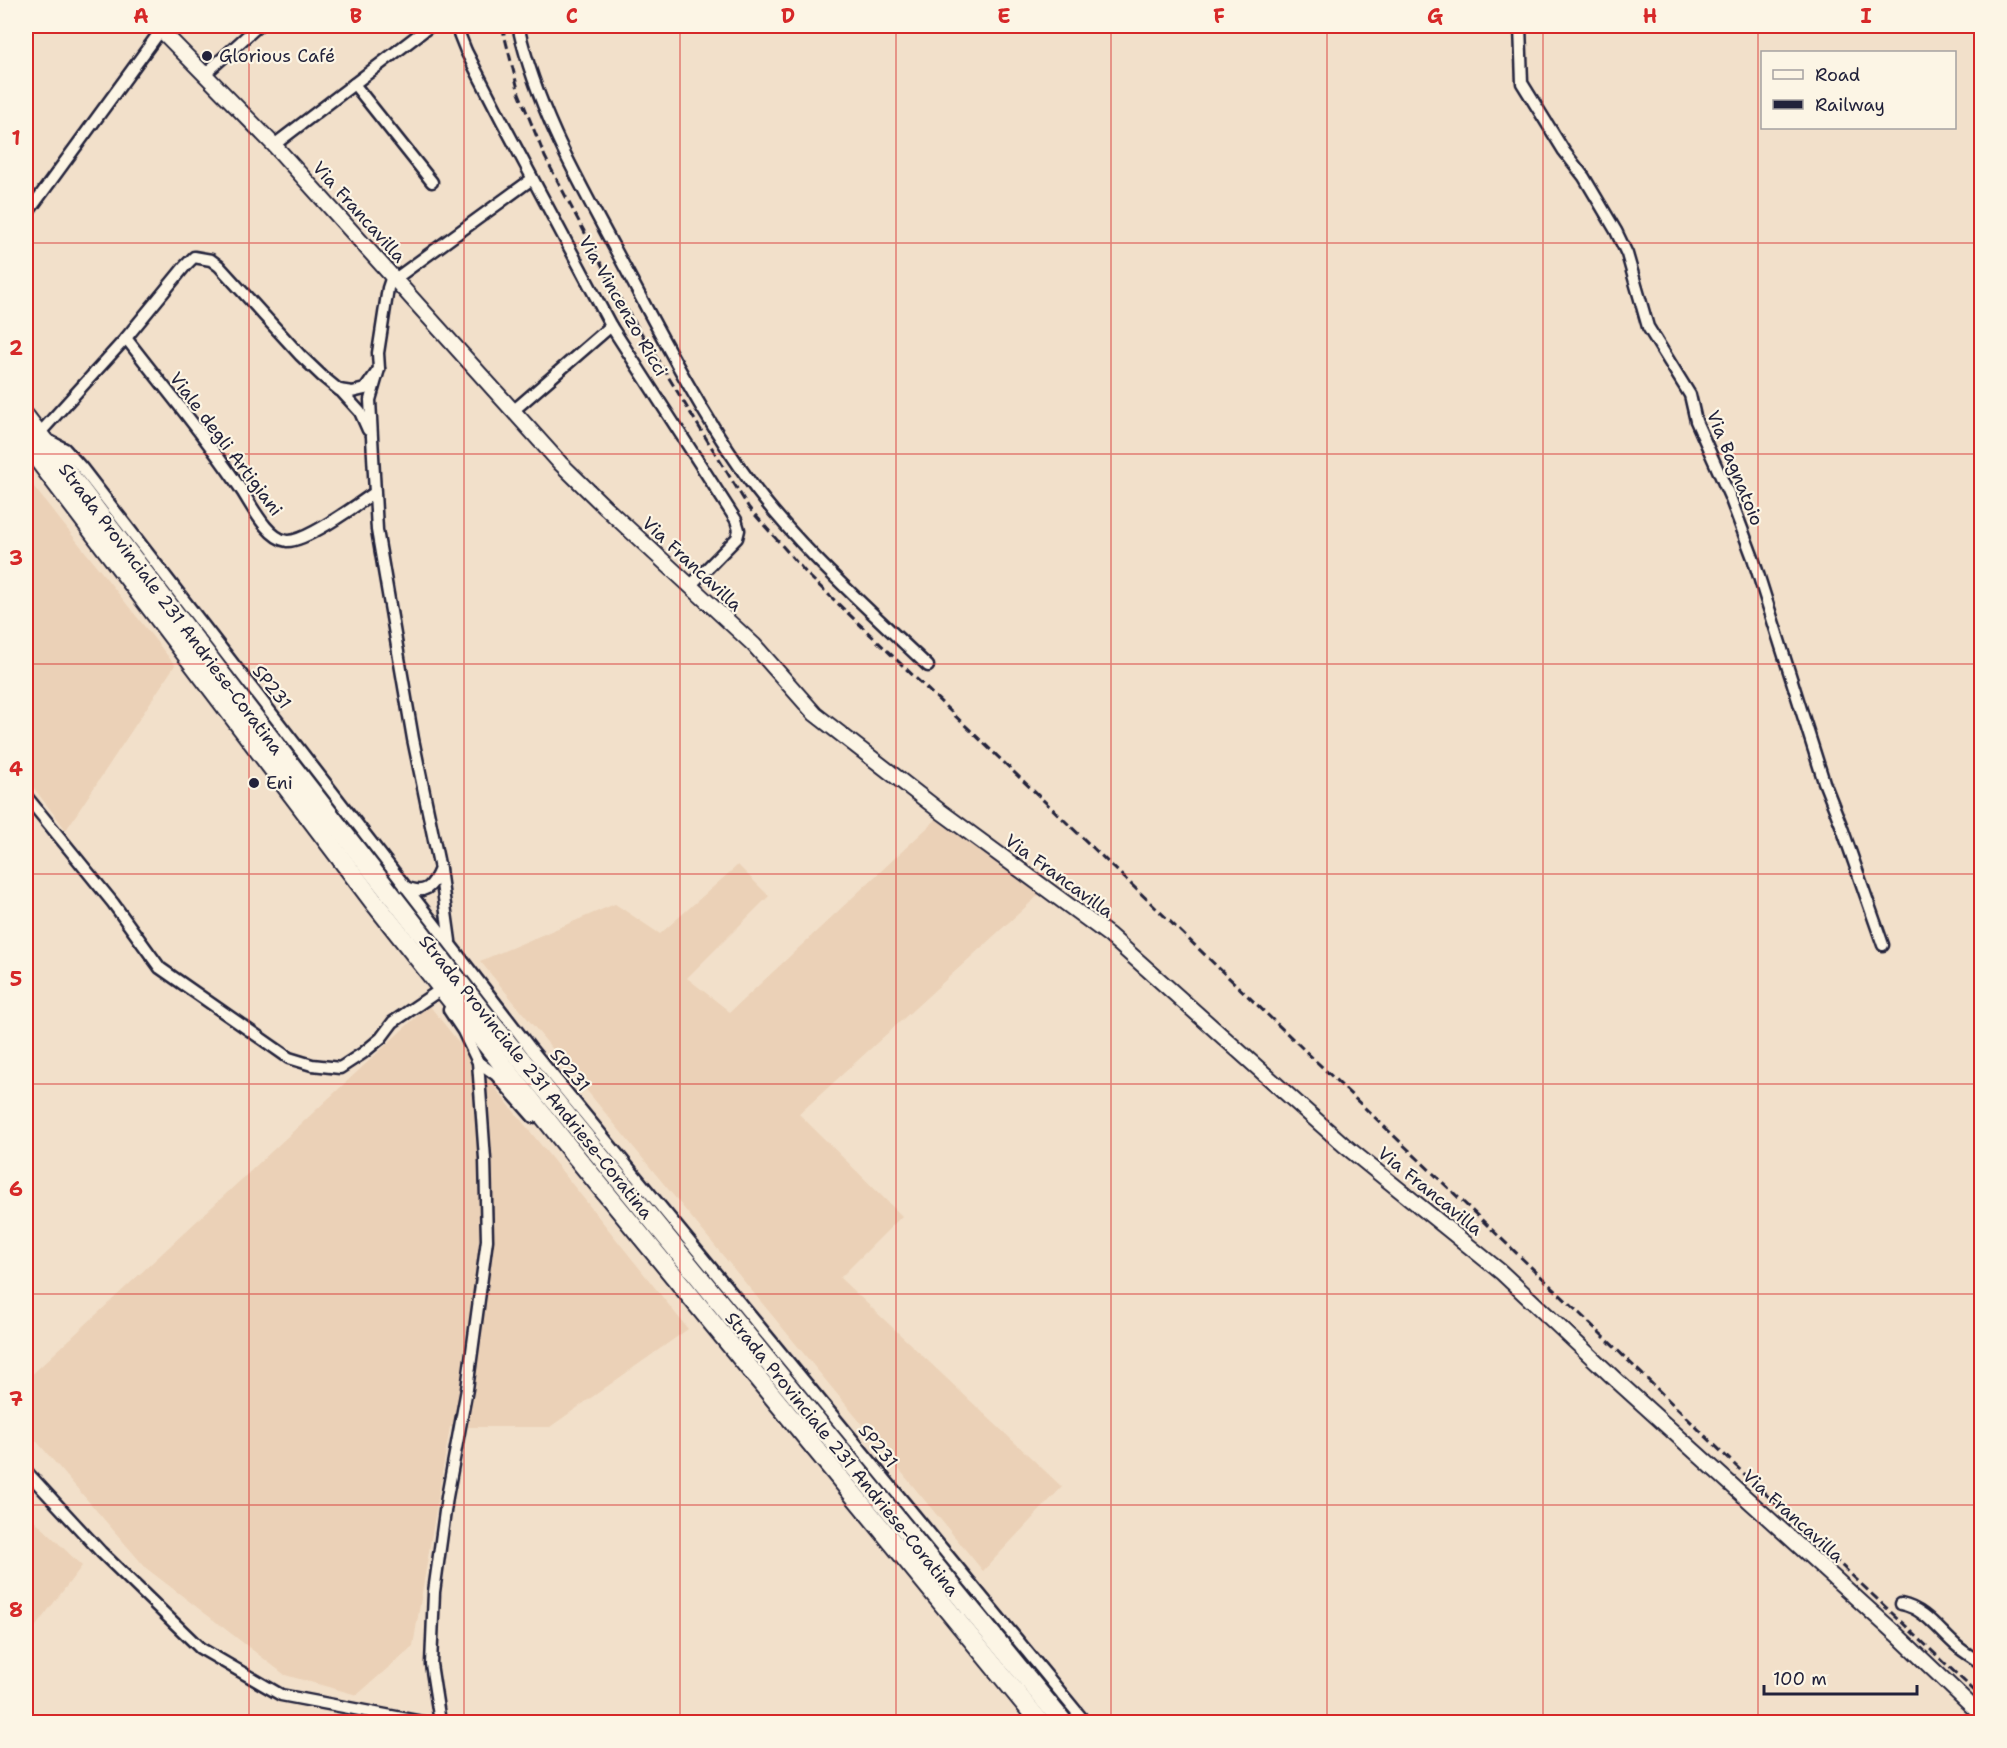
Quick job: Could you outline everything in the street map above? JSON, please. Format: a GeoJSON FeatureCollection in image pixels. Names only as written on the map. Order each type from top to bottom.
{"type":"FeatureCollection","features":[{"type":"Feature","properties":{"kind":"highway","name":"Strada Provinciale 231 Andriese-Coratina"},"geometry":{"type":"LineString","coordinates":[[26,418],[32,439],[166,629],[396,929],[574,1154],[1040,1722]]}},
{"type":"Feature","properties":{"kind":"highway","name":"Strada Provinciale 231 Andriese-Coratina"},"geometry":{"type":"LineString","coordinates":[[32,439],[459,983],[1063,1722]]}},
{"type":"Feature","properties":{"kind":"street"},"geometry":{"type":"LineString","coordinates":[[205,74],[258,26]]}},
{"type":"Feature","properties":{"kind":"street"},"geometry":{"type":"LineString","coordinates":[[274,145],[430,26]]}},
{"type":"Feature","properties":{"kind":"street","name":"Via Vincenzo Ricci"},"geometry":{"type":"LineString","coordinates":[[456,26],[466,51],[532,179],[611,326],[736,520],[739,530],[737,538],[690,586]]}},
{"type":"Feature","properties":{"kind":"street"},"geometry":{"type":"LineString","coordinates":[[518,26],[529,67],[556,138],[686,380],[741,469],[800,540],[861,603],[928,666]]}},
{"type":"Feature","properties":{"kind":"street","name":"Via Bagnatoio"},"geometry":{"type":"LineString","coordinates":[[1521,26],[1522,83],[1564,151],[1584,177],[1616,231],[1627,254],[1648,327],[1690,395],[1696,421],[1730,497],[1753,558],[1824,782],[1883,945]]}},
{"type":"Feature","properties":{"kind":"street"},"geometry":{"type":"LineString","coordinates":[[26,215],[159,28]]}},
{"type":"Feature","properties":{"kind":"street","name":"Via Francavilla"},"geometry":{"type":"LineString","coordinates":[[159,28],[274,145],[560,463],[754,645],[815,714],[940,811],[1109,935],[1344,1145],[1501,1272],[1616,1380],[1888,1626],[1982,1716]]}},
{"type":"Feature","properties":{"kind":"street"},"geometry":{"type":"LineString","coordinates":[[354,84],[432,182]]}},
{"type":"Feature","properties":{"kind":"street"},"geometry":{"type":"LineString","coordinates":[[450,943],[440,869],[391,616],[377,530],[370,400],[379,369],[378,353],[388,288],[394,277],[532,179]]}},
{"type":"Feature","properties":{"kind":"street"},"geometry":{"type":"LineString","coordinates":[[32,439],[126,338],[194,257],[211,260],[219,266],[300,355],[360,412],[372,439]]}},
{"type":"Feature","properties":{"kind":"street"},"geometry":{"type":"LineString","coordinates":[[513,411],[611,326]]}},
{"type":"Feature","properties":{"kind":"street","name":"Viale degli Artigiani"},"geometry":{"type":"LineString","coordinates":[[126,338],[227,468],[276,538],[289,541],[305,536],[375,493]]}},
{"type":"Feature","properties":{"kind":"street"},"geometry":{"type":"LineString","coordinates":[[339,390],[352,392],[365,389],[379,369]]}},
{"type":"Feature","properties":{"kind":"street","name":"SP231"},"geometry":{"type":"LineString","coordinates":[[32,439],[65,449],[82,468],[531,1049],[1085,1722]]}},
{"type":"Feature","properties":{"kind":"street"},"geometry":{"type":"LineString","coordinates":[[26,796],[113,903],[160,968],[289,1058],[312,1065],[340,1068],[381,1038],[393,1022],[437,992]]}},
{"type":"Feature","properties":{"kind":"street"},"geometry":{"type":"LineString","coordinates":[[404,886],[416,892],[425,889],[434,884],[440,869]]}},
{"type":"Feature","properties":{"kind":"street"},"geometry":{"type":"LineString","coordinates":[[396,929],[463,1031],[478,1062],[485,1159],[487,1240],[467,1389],[447,1497],[434,1592],[431,1664],[440,1722]]}},
{"type":"Feature","properties":{"kind":"street"},"geometry":{"type":"LineString","coordinates":[[478,1062],[496,1075],[528,1110],[1030,1722]]}},
{"type":"Feature","properties":{"kind":"street"},"geometry":{"type":"LineString","coordinates":[[26,1471],[101,1552],[200,1647],[281,1695],[423,1722]]}},
{"type":"Feature","properties":{"kind":"street"},"geometry":{"type":"LineString","coordinates":[[1901,1604],[1923,1613],[1959,1648],[1982,1664]]}},
{"type":"Feature","properties":{"kind":"shaded area"},"geometry":{"type":"Polygon","coordinates":[[[26,477],[175,665],[66,830],[26,778],[26,477]]]}},
{"type":"Feature","properties":{"kind":"shaded area"},"geometry":{"type":"Polygon","coordinates":[[[942,814],[1041,893],[799,1114],[902,1216],[840,1278],[1062,1487],[983,1571],[480,961],[615,904],[660,934],[738,865],[769,896],[687,978],[730,1012],[942,814]]]}},
{"type":"Feature","properties":{"kind":"shaded area"},"geometry":{"type":"Polygon","coordinates":[[[429,1005],[688,1329],[550,1427],[450,1427],[413,1646],[357,1695],[285,1675],[146,1568],[26,1429],[26,1380],[429,1005]]]}},
{"type":"Feature","properties":{"kind":"shaded area"},"geometry":{"type":"Polygon","coordinates":[[[26,1512],[82,1566],[26,1639],[26,1512]]]}},
{"type":"Feature","properties":{"kind":"railway"},"geometry":{"type":"LineString","coordinates":[[502,26],[519,93],[545,157],[616,292],[749,508],[807,574],[1736,1466],[1982,1698]]}},
{"type":"Feature","properties":{"kind":"place","name":"Glorious Café"},"geometry":{"type":"Point","coordinates":[207,56]}},
{"type":"Feature","properties":{"kind":"place","name":"Eni"},"geometry":{"type":"Point","coordinates":[254,783]}}]}
